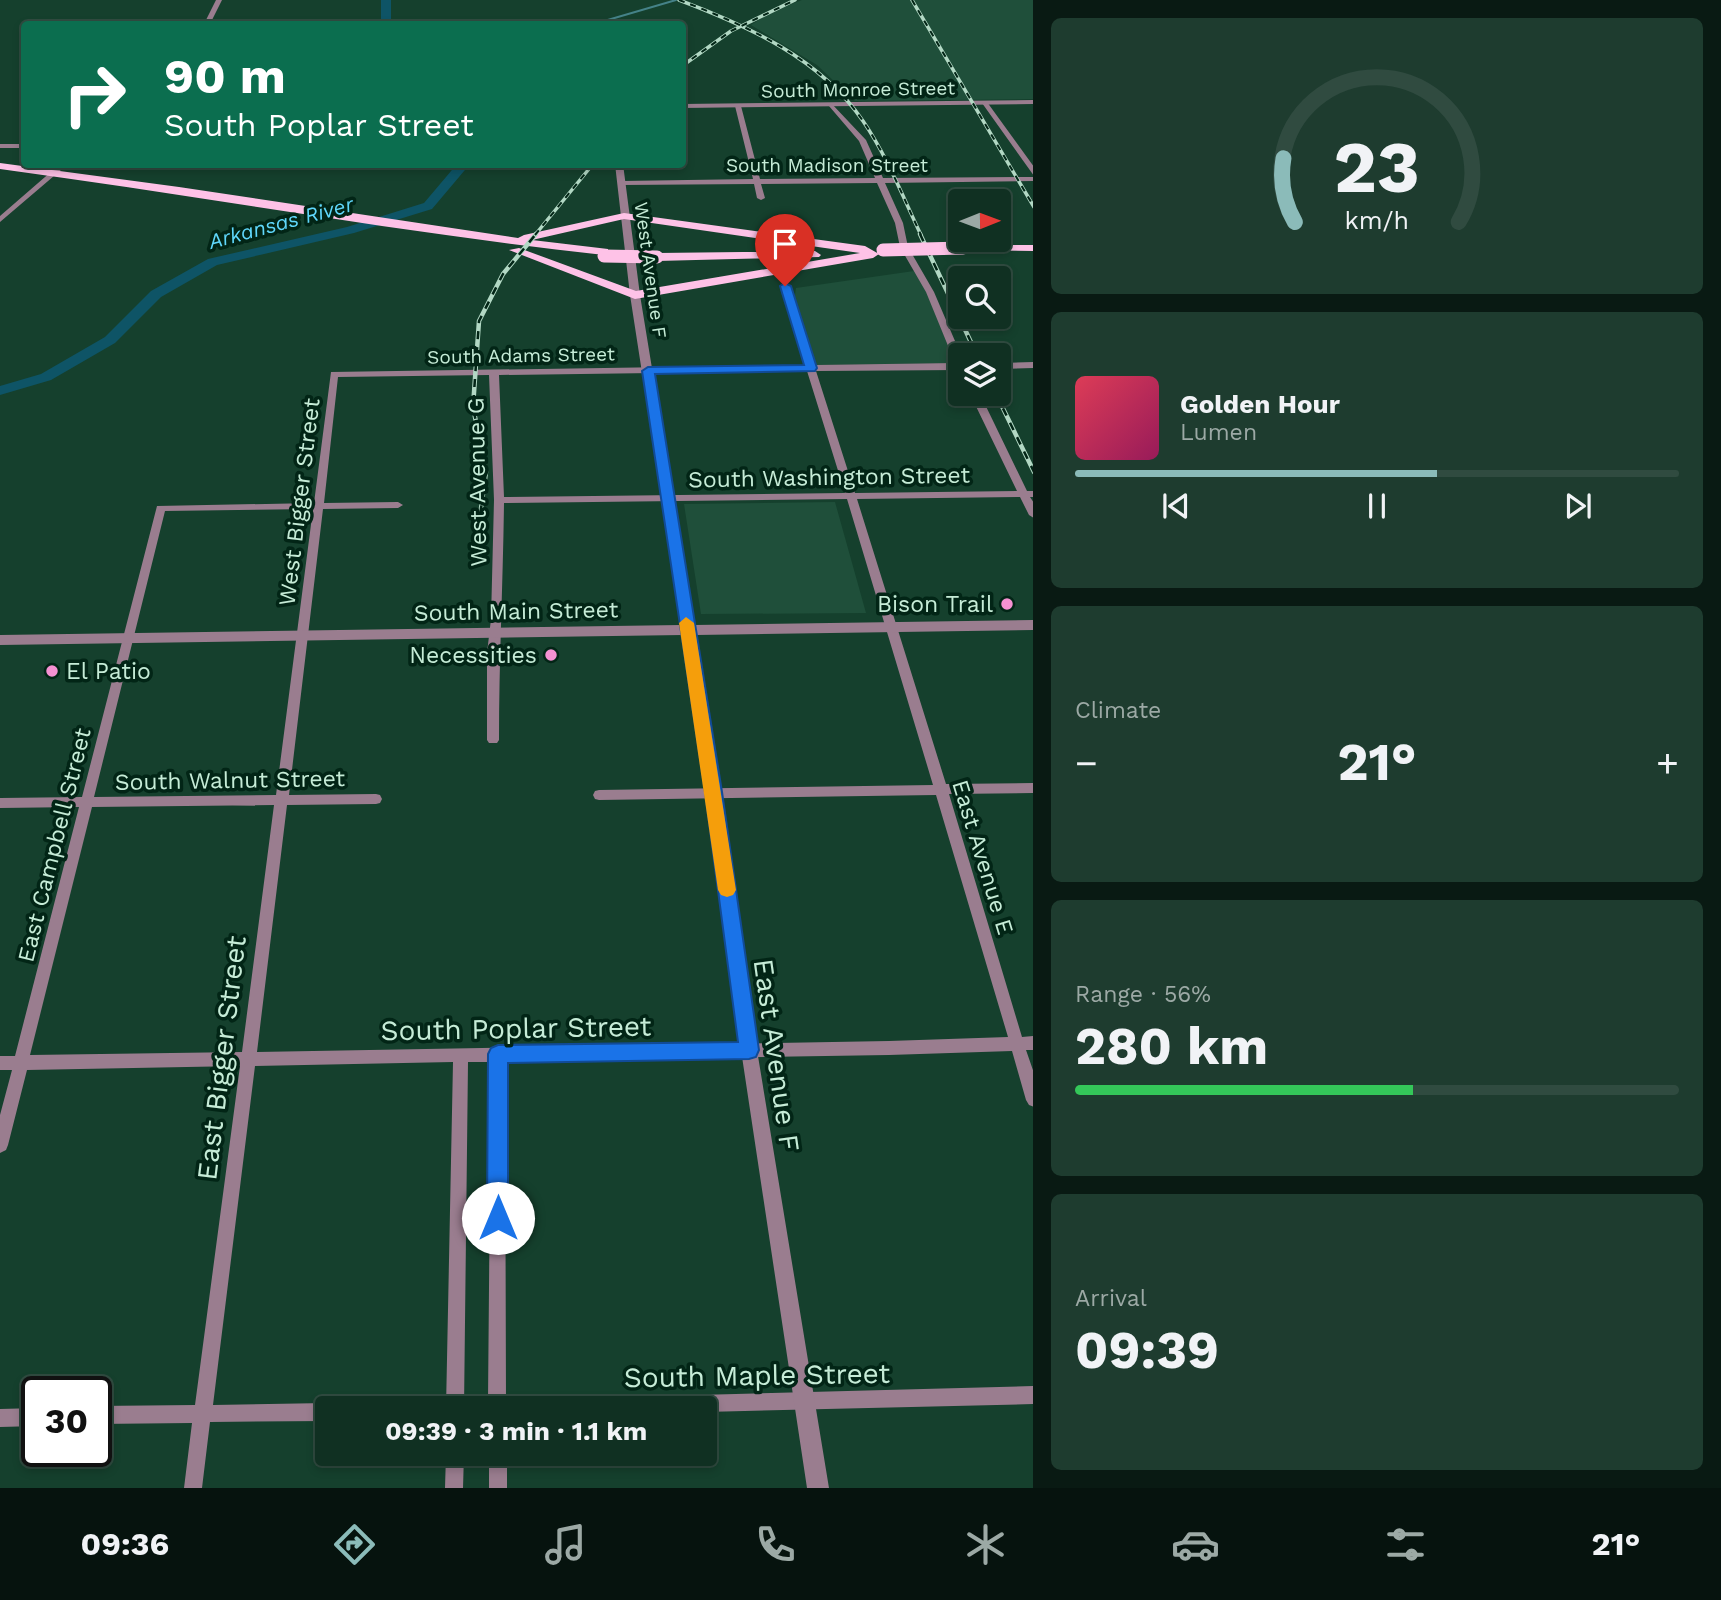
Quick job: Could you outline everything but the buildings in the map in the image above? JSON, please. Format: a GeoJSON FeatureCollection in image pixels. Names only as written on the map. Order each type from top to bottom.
{"type":"FeatureCollection","features":[{"type":"Feature","properties":{"kind":"main road"},"geometry":{"type":"LineString","coordinates":[[0,166],[21,167]]}},
{"type":"Feature","properties":{"kind":"main road"},"geometry":{"type":"LineString","coordinates":[[41,168],[61,169],[524,247],[657,254],[1033,251]]}},
{"type":"Feature","properties":{"kind":"main road"},"geometry":{"type":"LineString","coordinates":[[477,237],[531,237],[624,216],[877,252]]}},
{"type":"Feature","properties":{"kind":"main road"},"geometry":{"type":"LineString","coordinates":[[477,237],[596,278],[635,295],[877,252]]}},
{"type":"Feature","properties":{"kind":"street"},"geometry":{"type":"LineString","coordinates":[[208,21],[219,0]]}},
{"type":"Feature","properties":{"kind":"street","name":"South Monroe Street"},"geometry":{"type":"LineString","coordinates":[[686,106],[1033,102]]}},
{"type":"Feature","properties":{"kind":"street"},"geometry":{"type":"LineString","coordinates":[[985,103],[1033,176]]}},
{"type":"Feature","properties":{"kind":"street"},"geometry":{"type":"LineString","coordinates":[[831,105],[862,140],[899,223],[904,247],[930,292],[953,343]]}},
{"type":"Feature","properties":{"kind":"street"},"geometry":{"type":"LineString","coordinates":[[738,106],[761,198]]}},
{"type":"Feature","properties":{"kind":"street"},"geometry":{"type":"LineString","coordinates":[[0,146],[21,146]]}},
{"type":"Feature","properties":{"kind":"street","name":"West Avenue F"},"geometry":{"type":"LineString","coordinates":[[620,168],[635,295],[688,630]]}},
{"type":"Feature","properties":{"kind":"street"},"geometry":{"type":"LineString","coordinates":[[0,220],[61,169]]}},
{"type":"Feature","properties":{"kind":"street","name":"South Madison Street"},"geometry":{"type":"LineString","coordinates":[[622,183],[1033,176]]}},
{"type":"Feature","properties":{"kind":"street"},"geometry":{"type":"LineString","coordinates":[[0,210],[15,209]]}},
{"type":"Feature","properties":{"kind":"street","name":"East Avenue E"},"geometry":{"type":"LineString","coordinates":[[785,286],[892,626],[1033,1100]]}},
{"type":"Feature","properties":{"kind":"street"},"geometry":{"type":"LineString","coordinates":[[1011,366],[1033,365]]}},
{"type":"Feature","properties":{"kind":"street","name":"South Adams Street"},"geometry":{"type":"LineString","coordinates":[[334,374],[948,367]]}},
{"type":"Feature","properties":{"kind":"street","name":"West Avenue G"},"geometry":{"type":"LineString","coordinates":[[493,740],[493,653],[499,500],[494,373]]}},
{"type":"Feature","properties":{"kind":"street","name":"West Bigger Street"},"geometry":{"type":"LineString","coordinates":[[303,635],[334,374]]}},
{"type":"Feature","properties":{"kind":"street"},"geometry":{"type":"LineString","coordinates":[[981,406],[1028,494],[1033,514]]}},
{"type":"Feature","properties":{"kind":"street","name":"South Washington Street"},"geometry":{"type":"LineString","coordinates":[[499,500],[1028,494]]}},
{"type":"Feature","properties":{"kind":"street"},"geometry":{"type":"LineString","coordinates":[[318,504],[398,505]]}},
{"type":"Feature","properties":{"kind":"street","name":"East Campbell Street"},"geometry":{"type":"LineString","coordinates":[[0,1145],[161,508],[318,504]]}},
{"type":"Feature","properties":{"kind":"street","name":"South Main Street"},"geometry":{"type":"LineString","coordinates":[[0,639],[1033,625]]}},
{"type":"Feature","properties":{"kind":"street","name":"East Avenue F"},"geometry":{"type":"LineString","coordinates":[[688,630],[714,792],[749,1050],[818,1488]]}},
{"type":"Feature","properties":{"kind":"street","name":"East Bigger Street"},"geometry":{"type":"LineString","coordinates":[[193,1488],[303,635]]}},
{"type":"Feature","properties":{"kind":"street"},"geometry":{"type":"LineString","coordinates":[[599,795],[1033,788]]}},
{"type":"Feature","properties":{"kind":"street","name":"South Walnut Street"},"geometry":{"type":"LineString","coordinates":[[0,803],[376,799]]}},
{"type":"Feature","properties":{"kind":"street","name":"South Poplar Street"},"geometry":{"type":"LineString","coordinates":[[0,1063],[1033,1043]]}},
{"type":"Feature","properties":{"kind":"street"},"geometry":{"type":"LineString","coordinates":[[497,1396],[498,1054]]}},
{"type":"Feature","properties":{"kind":"street"},"geometry":{"type":"LineString","coordinates":[[455,1396],[461,1055]]}},
{"type":"Feature","properties":{"kind":"street","name":"South Maple Street"},"geometry":{"type":"LineString","coordinates":[[717,1403],[1033,1395]]}},
{"type":"Feature","properties":{"kind":"street"},"geometry":{"type":"LineString","coordinates":[[112,1415],[315,1412]]}},
{"type":"Feature","properties":{"kind":"street"},"geometry":{"type":"LineString","coordinates":[[0,1418],[21,1417]]}},
{"type":"Feature","properties":{"kind":"street"},"geometry":{"type":"LineString","coordinates":[[454,1488],[455,1466]]}},
{"type":"Feature","properties":{"kind":"street"},"geometry":{"type":"LineString","coordinates":[[498,1466],[498,1488]]}},
{"type":"Feature","properties":{"kind":"shaded area"},"geometry":{"type":"Polygon","coordinates":[[[802,0],[1033,0],[1033,99],[855,101],[817,65],[751,25],[773,11],[802,0]]]}},
{"type":"Feature","properties":{"kind":"shaded area"},"geometry":{"type":"Polygon","coordinates":[[[914,271],[925,288],[948,346],[948,363],[813,365],[794,302],[796,288],[914,271]]]}},
{"type":"Feature","properties":{"kind":"shaded area"},"geometry":{"type":"Polygon","coordinates":[[[835,502],[866,613],[701,614],[684,504],[835,502]]]}},
{"type":"Feature","properties":{"kind":"waterway","name":"Arkansas River"},"geometry":{"type":"LineString","coordinates":[[386,0],[386,21]]}},
{"type":"Feature","properties":{"kind":"waterway"},"geometry":{"type":"LineString","coordinates":[[604,21],[676,0]]}},
{"type":"Feature","properties":{"kind":"waterway","name":"Arkansas River"},"geometry":{"type":"LineString","coordinates":[[0,391],[46,377],[110,340],[156,294],[213,262],[350,230],[428,206],[461,168]]}},
{"type":"Feature","properties":{"kind":"railway"},"geometry":{"type":"LineString","coordinates":[[679,0],[741,26]]}},
{"type":"Feature","properties":{"kind":"railway"},"geometry":{"type":"LineString","coordinates":[[741,26],[795,0]]}},
{"type":"Feature","properties":{"kind":"railway"},"geometry":{"type":"LineString","coordinates":[[912,0],[1033,205]]}},
{"type":"Feature","properties":{"kind":"railway"},"geometry":{"type":"LineString","coordinates":[[686,63],[741,26]]}},
{"type":"Feature","properties":{"kind":"railway"},"geometry":{"type":"LineString","coordinates":[[741,26],[804,62],[846,99],[880,148],[921,235]]}},
{"type":"Feature","properties":{"kind":"railway"},"geometry":{"type":"LineString","coordinates":[[535,235],[590,168]]}},
{"type":"Feature","properties":{"kind":"railway"},"geometry":{"type":"LineString","coordinates":[[476,545],[486,472],[473,407],[479,321],[503,274],[536,234]]}},
{"type":"Feature","properties":{"kind":"railway"},"geometry":{"type":"LineString","coordinates":[[920,234],[971,343]]}},
{"type":"Feature","properties":{"kind":"railway"},"geometry":{"type":"LineString","coordinates":[[1002,406],[1033,470]]}},
{"type":"Feature","properties":{"kind":"railway"},"geometry":{"type":"LineString","coordinates":[[474,556],[476,543]]}},
{"type":"Feature","properties":{"kind":"slow traffic"},"geometry":{"type":"LineString","coordinates":[[686,623],[727,890]]}},
{"type":"Feature","properties":{"kind":"place","name":"Bison Trail"},"geometry":{"type":"Point","coordinates":[1007,604]}},
{"type":"Feature","properties":{"kind":"place","name":"Necessities"},"geometry":{"type":"Point","coordinates":[551,655]}},
{"type":"Feature","properties":{"kind":"place","name":"El Patio"},"geometry":{"type":"Point","coordinates":[52,671]}},
{"type":"Feature","properties":{"kind":"route"},"geometry":{"type":"LineString","coordinates":[[498,1218],[498,1054],[749,1050],[714,792],[648,371],[811,368],[785,286]]}}]}
